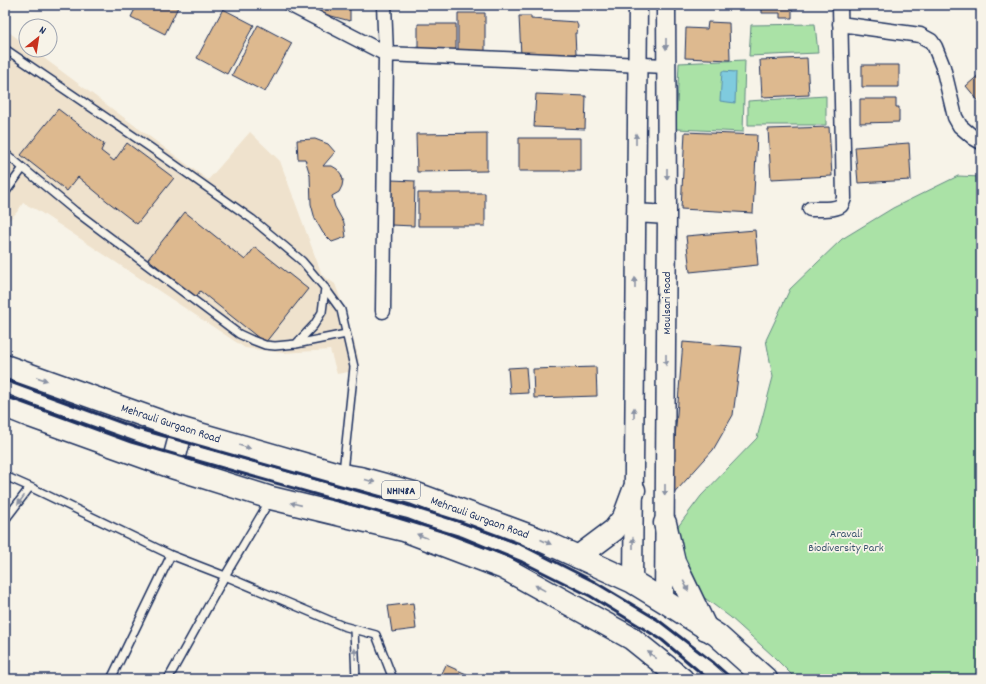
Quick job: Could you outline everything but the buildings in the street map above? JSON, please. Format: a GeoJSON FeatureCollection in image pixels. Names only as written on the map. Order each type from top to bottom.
{"type":"FeatureCollection","features":[{"type":"Feature","properties":{"kind":"main road","name":"Mehrauli Gurgaon Road"},"geometry":{"type":"LineString","coordinates":[[5,366],[182,429],[342,475],[360,478],[414,493],[541,540],[633,582],[664,601],[717,636],[766,679]]}},
{"type":"Feature","properties":{"kind":"main road"},"geometry":{"type":"LineString","coordinates":[[5,406],[172,467],[271,498],[404,530],[504,568],[630,638],[682,679]]}},
{"type":"Feature","properties":{"kind":"main road"},"geometry":{"type":"LineString","coordinates":[[172,467],[182,429]]}},
{"type":"Feature","properties":{"kind":"main road"},"geometry":{"type":"LineString","coordinates":[[578,557],[614,530],[624,517],[634,490]]}},
{"type":"Feature","properties":{"kind":"main road"},"geometry":{"type":"LineString","coordinates":[[665,523],[674,562],[706,629]]}},
{"type":"Feature","properties":{"kind":"street"},"geometry":{"type":"LineString","coordinates":[[291,5],[386,54],[666,66]]}},
{"type":"Feature","properties":{"kind":"street"},"geometry":{"type":"LineString","coordinates":[[383,310],[386,54],[384,5]]}},
{"type":"Feature","properties":{"kind":"street"},"geometry":{"type":"LineString","coordinates":[[633,582],[638,5]]}},
{"type":"Feature","properties":{"kind":"street","name":"Moulsari Road"},"geometry":{"type":"LineString","coordinates":[[664,601],[667,215],[666,5]]}},
{"type":"Feature","properties":{"kind":"street"},"geometry":{"type":"LineString","coordinates":[[810,209],[839,207],[844,198],[840,5]]}},
{"type":"Feature","properties":{"kind":"street"},"geometry":{"type":"LineString","coordinates":[[840,24],[920,35],[931,41],[943,67],[955,116],[960,126],[981,142]]}},
{"type":"Feature","properties":{"kind":"street"},"geometry":{"type":"LineString","coordinates":[[636,213],[667,215]]}},
{"type":"Feature","properties":{"kind":"lane"},"geometry":{"type":"LineString","coordinates":[[5,49],[151,148],[252,219],[302,261],[325,288],[341,310],[354,367],[342,475]]}},
{"type":"Feature","properties":{"kind":"lane"},"geometry":{"type":"LineString","coordinates":[[5,153],[75,211],[238,334],[265,345],[275,346],[296,344],[346,334]]}},
{"type":"Feature","properties":{"kind":"lane"},"geometry":{"type":"LineString","coordinates":[[5,193],[23,168]]}},
{"type":"Feature","properties":{"kind":"lane"},"geometry":{"type":"LineString","coordinates":[[296,344],[314,325],[322,312],[325,288]]}},
{"type":"Feature","properties":{"kind":"lane"},"geometry":{"type":"LineString","coordinates":[[5,476],[171,555],[343,626],[376,635],[393,679]]}},
{"type":"Feature","properties":{"kind":"lane"},"geometry":{"type":"LineString","coordinates":[[5,520],[30,487]]}},
{"type":"Feature","properties":{"kind":"lane"},"geometry":{"type":"LineString","coordinates":[[168,679],[225,576],[271,498]]}},
{"type":"Feature","properties":{"kind":"lane"},"geometry":{"type":"LineString","coordinates":[[111,679],[171,555]]}},
{"type":"Feature","properties":{"kind":"lane"},"geometry":{"type":"LineString","coordinates":[[354,629],[356,679]]}},
{"type":"Feature","properties":{"kind":"shaded area"},"geometry":{"type":"Polygon","coordinates":[[[5,29],[18,39],[18,58],[44,58],[208,180],[250,132],[280,161],[322,275],[335,284],[345,311],[358,356],[359,370],[337,374],[330,350],[283,353],[245,348],[37,210],[23,203],[17,212],[5,224],[5,29]]]}},
{"type":"Feature","properties":{"kind":"green space"},"geometry":{"type":"Polygon","coordinates":[[[815,24],[818,53],[749,56],[751,25],[815,24]]]}},
{"type":"Feature","properties":{"kind":"green space"},"geometry":{"type":"Polygon","coordinates":[[[745,60],[743,132],[676,129],[679,63],[745,60]]]}},
{"type":"Feature","properties":{"kind":"green space"},"geometry":{"type":"Polygon","coordinates":[[[826,96],[826,125],[748,125],[748,101],[826,96]]]}},
{"type":"Feature","properties":{"kind":"green space","name":"Aravali Biodiversity Park"},"geometry":{"type":"Polygon","coordinates":[[[958,176],[981,177],[981,679],[796,679],[730,617],[694,590],[677,528],[701,496],[757,438],[773,377],[766,340],[790,289],[842,239],[893,208],[958,176]]]}},
{"type":"Feature","properties":{"kind":"water"},"geometry":{"type":"Polygon","coordinates":[[[722,71],[736,72],[735,103],[720,101],[722,71]]]}},
{"type":"Feature","properties":{"kind":"railway"},"geometry":{"type":"LineString","coordinates":[[5,380],[136,428],[394,501],[461,522],[520,544],[593,581],[658,620],[714,663],[732,679]]}},
{"type":"Feature","properties":{"kind":"railway"},"geometry":{"type":"LineString","coordinates":[[5,396],[131,442],[461,537],[522,562],[590,596],[662,640],[708,679]]}}]}
